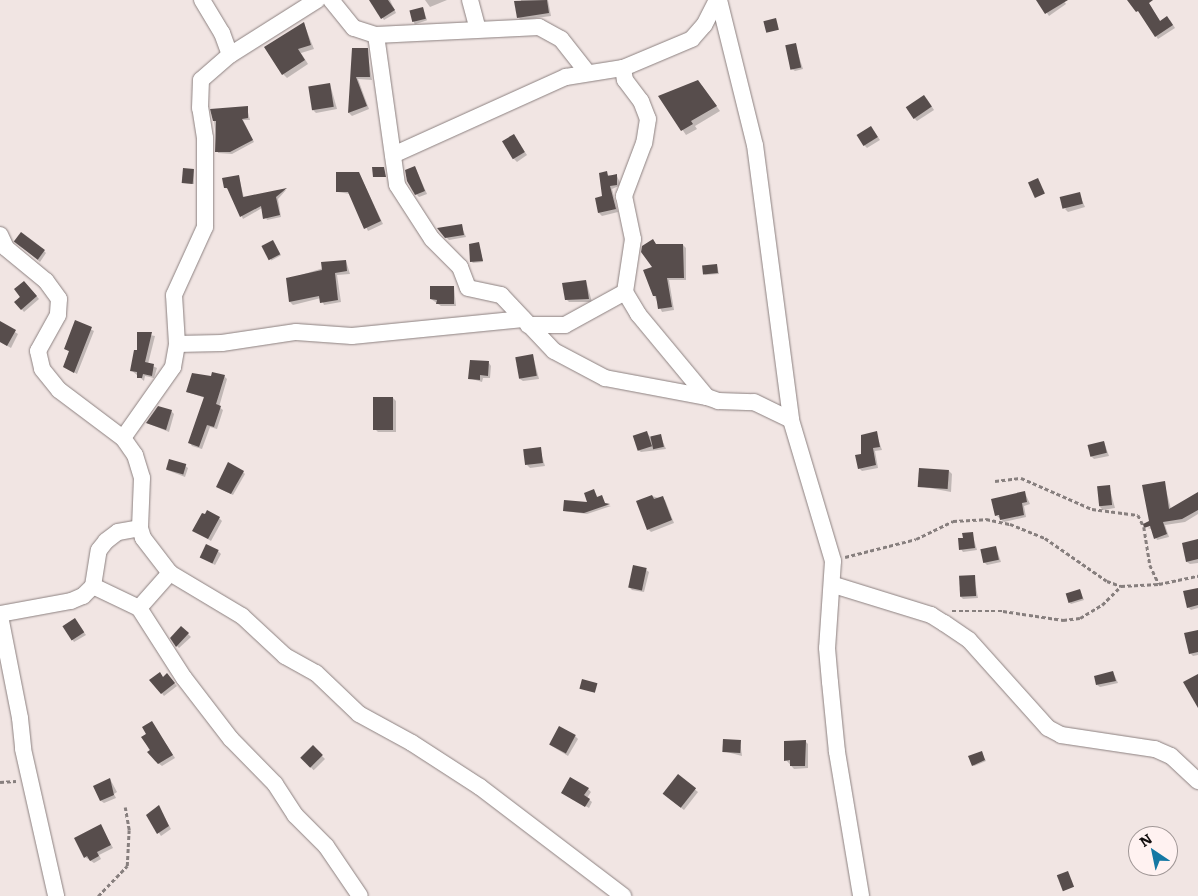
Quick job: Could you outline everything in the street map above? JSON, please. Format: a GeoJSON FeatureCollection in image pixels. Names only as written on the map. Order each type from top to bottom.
{"type":"FeatureCollection","features":[{"type":"Feature","properties":{"kind":"street"},"geometry":{"type":"LineString","coordinates":[[202,0],[222,33],[230,55]]}},
{"type":"Feature","properties":{"kind":"street"},"geometry":{"type":"LineString","coordinates":[[123,438],[169,375],[177,344],[174,294],[205,227],[205,138],[199,95],[201,80],[230,55],[317,0]]}},
{"type":"Feature","properties":{"kind":"street"},"geometry":{"type":"LineString","coordinates":[[331,0],[354,28],[376,35],[400,36],[539,26],[561,39],[587,72]]}},
{"type":"Feature","properties":{"kind":"street"},"geometry":{"type":"LineString","coordinates":[[470,0],[478,29]]}},
{"type":"Feature","properties":{"kind":"street"},"geometry":{"type":"LineString","coordinates":[[392,155],[549,83],[587,72],[623,68],[634,61],[679,47],[692,39],[704,25],[718,0]]}},
{"type":"Feature","properties":{"kind":"street"},"geometry":{"type":"LineString","coordinates":[[718,0],[755,145],[791,420],[833,561],[834,585],[827,648],[840,771],[860,896]]}},
{"type":"Feature","properties":{"kind":"street"},"geometry":{"type":"LineString","coordinates":[[376,35],[392,155],[399,190],[432,239],[460,267],[468,288],[502,295],[525,322],[554,351],[605,378],[707,397],[718,401],[759,404],[791,420]]}},
{"type":"Feature","properties":{"kind":"street"},"geometry":{"type":"LineString","coordinates":[[623,68],[625,80],[641,101],[648,119],[644,143],[624,196],[633,239],[625,292],[638,314],[707,397]]}},
{"type":"Feature","properties":{"kind":"street"},"geometry":{"type":"LineString","coordinates":[[2,243],[46,281],[59,299],[58,315],[38,351],[45,374],[60,390],[123,438],[140,468],[140,528],[147,544],[170,573],[242,616],[285,656],[316,673],[359,714],[412,743],[480,788],[623,896]]}},
{"type":"Feature","properties":{"kind":"street"},"geometry":{"type":"LineString","coordinates":[[177,344],[222,343],[296,332],[352,336],[525,322],[565,325],[625,292]]}},
{"type":"Feature","properties":{"kind":"street"},"geometry":{"type":"LineString","coordinates":[[56,896],[23,749],[20,718],[0,615],[71,601],[83,596],[93,586],[99,550],[106,541],[118,532],[140,528]]}},
{"type":"Feature","properties":{"kind":"street"},"geometry":{"type":"LineString","coordinates":[[139,608],[170,573]]}},
{"type":"Feature","properties":{"kind":"street"},"geometry":{"type":"LineString","coordinates":[[834,585],[931,615],[969,640],[1048,728],[1061,735],[1155,749],[1171,756],[1198,781]]}},
{"type":"Feature","properties":{"kind":"street"},"geometry":{"type":"LineString","coordinates":[[93,586],[139,608],[184,678],[231,739],[275,784],[295,816],[326,846],[360,896]]}},
{"type":"Feature","properties":{"kind":"path"},"geometry":{"type":"LineString","coordinates":[[995,481],[1021,478],[1092,510],[1138,515],[1144,527],[1150,565],[1159,584]]}},
{"type":"Feature","properties":{"kind":"path"},"geometry":{"type":"LineString","coordinates":[[833,561],[916,539],[953,521],[986,519],[1010,524],[1052,542],[1107,581],[1121,586],[1159,584],[1198,576]]}},
{"type":"Feature","properties":{"kind":"path"},"geometry":{"type":"LineString","coordinates":[[931,615],[979,609],[1063,620],[1080,618],[1102,605],[1121,586]]}},
{"type":"Feature","properties":{"kind":"path"},"geometry":{"type":"LineString","coordinates":[[98,896],[127,866],[129,830],[125,807]]}},
{"type":"Feature","properties":{"kind":"building"},"geometry":{"type":"Polygon","coordinates":[[[369,0],[388,0],[395,10],[381,19],[369,0]]]}},
{"type":"Feature","properties":{"kind":"building"},"geometry":{"type":"Polygon","coordinates":[[[547,0],[549,13],[517,18],[514,1],[547,0]]]}},
{"type":"Feature","properties":{"kind":"building"},"geometry":{"type":"Polygon","coordinates":[[[1036,0],[1068,0],[1045,14],[1036,0]]]}},
{"type":"Feature","properties":{"kind":"building"},"geometry":{"type":"Polygon","coordinates":[[[1127,0],[1153,0],[1149,3],[1160,21],[1167,16],[1173,25],[1155,37],[1138,11],[1136,12],[1127,0]]]}},
{"type":"Feature","properties":{"kind":"building"},"geometry":{"type":"Polygon","coordinates":[[[423,7],[426,19],[412,22],[409,10],[423,7]]]}},
{"type":"Feature","properties":{"kind":"building"},"geometry":{"type":"Polygon","coordinates":[[[776,18],[779,30],[766,33],[763,21],[776,18]]]}},
{"type":"Feature","properties":{"kind":"building"},"geometry":{"type":"Polygon","coordinates":[[[304,22],[311,45],[298,49],[305,60],[282,75],[264,47],[304,22]]]}},
{"type":"Feature","properties":{"kind":"building"},"geometry":{"type":"Polygon","coordinates":[[[796,43],[801,67],[790,70],[785,45],[796,43]]]}},
{"type":"Feature","properties":{"kind":"building"},"geometry":{"type":"Polygon","coordinates":[[[352,48],[368,48],[370,77],[356,77],[367,106],[348,113],[352,48]]]}},
{"type":"Feature","properties":{"kind":"building"},"geometry":{"type":"Polygon","coordinates":[[[698,80],[717,106],[691,121],[693,124],[681,131],[658,96],[698,80]]]}},
{"type":"Feature","properties":{"kind":"building"},"geometry":{"type":"Polygon","coordinates":[[[330,83],[334,107],[312,110],[308,86],[330,83]]]}},
{"type":"Feature","properties":{"kind":"building"},"geometry":{"type":"Polygon","coordinates":[[[924,95],[932,107],[914,119],[906,107],[924,95]]]}},
{"type":"Feature","properties":{"kind":"building"},"geometry":{"type":"Polygon","coordinates":[[[248,106],[248,118],[242,119],[253,140],[230,152],[215,152],[216,121],[213,121],[210,109],[248,106]]]}},
{"type":"Feature","properties":{"kind":"building"},"geometry":{"type":"Polygon","coordinates":[[[871,126],[878,137],[863,146],[857,135],[871,126]]]}},
{"type":"Feature","properties":{"kind":"building"},"geometry":{"type":"Polygon","coordinates":[[[514,134],[525,152],[513,159],[502,141],[514,134]]]}},
{"type":"Feature","properties":{"kind":"building"},"geometry":{"type":"Polygon","coordinates":[[[415,166],[425,191],[415,195],[407,181],[405,170],[415,166]]]}},
{"type":"Feature","properties":{"kind":"building"},"geometry":{"type":"Polygon","coordinates":[[[372,167],[384,167],[386,177],[373,177],[372,167]]]}},
{"type":"Feature","properties":{"kind":"building"},"geometry":{"type":"Polygon","coordinates":[[[183,168],[194,169],[193,184],[182,183],[183,168]]]}},
{"type":"Feature","properties":{"kind":"building"},"geometry":{"type":"Polygon","coordinates":[[[607,171],[608,176],[617,174],[617,185],[610,186],[616,209],[598,213],[595,198],[602,196],[599,173],[607,171]]]}},
{"type":"Feature","properties":{"kind":"building"},"geometry":{"type":"Polygon","coordinates":[[[336,172],[359,172],[381,221],[364,229],[348,192],[336,192],[336,172]]]}},
{"type":"Feature","properties":{"kind":"building"},"geometry":{"type":"Polygon","coordinates":[[[239,175],[243,197],[287,188],[276,197],[280,215],[263,219],[261,206],[240,217],[227,188],[224,188],[222,178],[239,175]]]}},
{"type":"Feature","properties":{"kind":"building"},"geometry":{"type":"Polygon","coordinates":[[[1038,178],[1045,194],[1035,198],[1028,182],[1038,178]]]}},
{"type":"Feature","properties":{"kind":"building"},"geometry":{"type":"Polygon","coordinates":[[[1080,192],[1083,204],[1063,209],[1060,197],[1080,192]]]}},
{"type":"Feature","properties":{"kind":"building"},"geometry":{"type":"Polygon","coordinates":[[[462,224],[464,235],[445,238],[437,228],[462,224]]]}},
{"type":"Feature","properties":{"kind":"building"},"geometry":{"type":"Polygon","coordinates":[[[21,232],[45,250],[38,260],[14,242],[21,232]]]}},
{"type":"Feature","properties":{"kind":"building"},"geometry":{"type":"Polygon","coordinates":[[[653,239],[656,244],[683,244],[684,278],[667,278],[672,307],[658,309],[656,296],[653,296],[643,270],[652,267],[641,252],[642,246],[653,239]]]}},
{"type":"Feature","properties":{"kind":"building"},"geometry":{"type":"Polygon","coordinates":[[[273,240],[280,254],[269,260],[261,246],[273,240]]]}},
{"type":"Feature","properties":{"kind":"building"},"geometry":{"type":"Polygon","coordinates":[[[479,242],[483,261],[470,262],[469,244],[479,242]]]}},
{"type":"Feature","properties":{"kind":"building"},"geometry":{"type":"Polygon","coordinates":[[[346,260],[347,271],[335,273],[338,300],[320,303],[319,296],[289,302],[286,278],[322,270],[321,262],[346,260]]]}},
{"type":"Feature","properties":{"kind":"building"},"geometry":{"type":"Polygon","coordinates":[[[717,264],[718,273],[703,275],[702,266],[717,264]]]}},
{"type":"Feature","properties":{"kind":"building"},"geometry":{"type":"Polygon","coordinates":[[[586,280],[589,299],[565,300],[562,283],[586,280]]]}},
{"type":"Feature","properties":{"kind":"building"},"geometry":{"type":"Polygon","coordinates":[[[24,281],[37,296],[21,310],[14,302],[20,297],[14,289],[24,281]]]}},
{"type":"Feature","properties":{"kind":"building"},"geometry":{"type":"Polygon","coordinates":[[[430,286],[454,286],[454,304],[436,304],[437,300],[430,299],[430,286]]]}},
{"type":"Feature","properties":{"kind":"building"},"geometry":{"type":"Polygon","coordinates":[[[75,320],[92,327],[74,373],[63,367],[69,351],[64,349],[75,320]]]}},
{"type":"Feature","properties":{"kind":"building"},"geometry":{"type":"Polygon","coordinates":[[[0,321],[16,330],[7,346],[0,342],[0,321]]]}},
{"type":"Feature","properties":{"kind":"building"},"geometry":{"type":"Polygon","coordinates":[[[137,332],[152,332],[145,362],[154,364],[152,376],[143,374],[142,378],[137,378],[137,372],[130,371],[134,350],[137,350],[137,332]]]}},
{"type":"Feature","properties":{"kind":"building"},"geometry":{"type":"Polygon","coordinates":[[[533,354],[537,376],[519,379],[515,357],[533,354]]]}},
{"type":"Feature","properties":{"kind":"building"},"geometry":{"type":"Polygon","coordinates":[[[470,360],[489,361],[488,376],[480,375],[480,380],[468,379],[470,360]]]}},
{"type":"Feature","properties":{"kind":"building"},"geometry":{"type":"Polygon","coordinates":[[[212,372],[225,375],[216,404],[221,406],[214,427],[207,425],[199,447],[188,443],[204,397],[186,392],[192,373],[211,376],[212,372]]]}},
{"type":"Feature","properties":{"kind":"building"},"geometry":{"type":"Polygon","coordinates":[[[373,397],[393,397],[393,430],[373,430],[373,397]]]}},
{"type":"Feature","properties":{"kind":"building"},"geometry":{"type":"Polygon","coordinates":[[[158,406],[172,410],[166,430],[146,423],[158,406]]]}},
{"type":"Feature","properties":{"kind":"building"},"geometry":{"type":"Polygon","coordinates":[[[647,431],[652,446],[638,451],[633,436],[647,431]]]}},
{"type":"Feature","properties":{"kind":"building"},"geometry":{"type":"Polygon","coordinates":[[[877,431],[880,447],[873,448],[876,465],[858,469],[855,455],[861,454],[861,435],[877,431]]]}},
{"type":"Feature","properties":{"kind":"building"},"geometry":{"type":"Polygon","coordinates":[[[661,434],[664,447],[653,449],[650,436],[661,434]]]}},
{"type":"Feature","properties":{"kind":"building"},"geometry":{"type":"Polygon","coordinates":[[[1104,441],[1107,453],[1090,457],[1088,445],[1104,441]]]}},
{"type":"Feature","properties":{"kind":"building"},"geometry":{"type":"Polygon","coordinates":[[[541,447],[543,463],[525,465],[523,449],[541,447]]]}},
{"type":"Feature","properties":{"kind":"building"},"geometry":{"type":"Polygon","coordinates":[[[169,459],[186,464],[183,475],[166,470],[169,459]]]}},
{"type":"Feature","properties":{"kind":"building"},"geometry":{"type":"Polygon","coordinates":[[[228,462],[244,471],[231,494],[216,487],[228,462]]]}},
{"type":"Feature","properties":{"kind":"building"},"geometry":{"type":"Polygon","coordinates":[[[919,468],[949,470],[948,489],[918,487],[919,468]]]}},
{"type":"Feature","properties":{"kind":"building"},"geometry":{"type":"Polygon","coordinates":[[[1165,481],[1169,509],[1198,492],[1198,510],[1182,519],[1163,522],[1167,534],[1154,539],[1150,526],[1144,528],[1143,524],[1149,521],[1142,485],[1165,481]]]}},
{"type":"Feature","properties":{"kind":"building"},"geometry":{"type":"Polygon","coordinates":[[[1110,485],[1112,505],[1099,506],[1097,486],[1110,485]]]}},
{"type":"Feature","properties":{"kind":"building"},"geometry":{"type":"Polygon","coordinates":[[[594,489],[597,497],[602,495],[605,503],[610,504],[584,513],[563,511],[564,500],[587,502],[584,493],[594,489]]]}},
{"type":"Feature","properties":{"kind":"building"},"geometry":{"type":"Polygon","coordinates":[[[1025,491],[1027,502],[1022,503],[1024,515],[1000,520],[999,515],[995,516],[991,499],[1025,491]]]}},
{"type":"Feature","properties":{"kind":"building"},"geometry":{"type":"Polygon","coordinates":[[[652,495],[654,499],[663,496],[672,520],[647,530],[636,501],[652,495]]]}},
{"type":"Feature","properties":{"kind":"building"},"geometry":{"type":"Polygon","coordinates":[[[207,510],[220,517],[208,539],[192,531],[202,513],[205,514],[207,510]]]}},
{"type":"Feature","properties":{"kind":"building"},"geometry":{"type":"Polygon","coordinates":[[[973,532],[975,548],[959,550],[958,538],[963,538],[962,533],[973,532]]]}},
{"type":"Feature","properties":{"kind":"building"},"geometry":{"type":"Polygon","coordinates":[[[1198,539],[1198,559],[1186,562],[1182,543],[1198,539]]]}},
{"type":"Feature","properties":{"kind":"building"},"geometry":{"type":"Polygon","coordinates":[[[206,544],[219,550],[212,564],[200,558],[206,544]]]}},
{"type":"Feature","properties":{"kind":"building"},"geometry":{"type":"Polygon","coordinates":[[[996,546],[999,560],[983,563],[980,549],[996,546]]]}},
{"type":"Feature","properties":{"kind":"building"},"geometry":{"type":"Polygon","coordinates":[[[633,565],[647,568],[642,590],[628,587],[633,565]]]}},
{"type":"Feature","properties":{"kind":"building"},"geometry":{"type":"Polygon","coordinates":[[[975,575],[976,596],[960,597],[959,576],[975,575]]]}},
{"type":"Feature","properties":{"kind":"building"},"geometry":{"type":"Polygon","coordinates":[[[1198,588],[1198,605],[1187,608],[1183,591],[1198,588]]]}},
{"type":"Feature","properties":{"kind":"building"},"geometry":{"type":"Polygon","coordinates":[[[1080,589],[1083,599],[1069,603],[1066,593],[1080,589]]]}},
{"type":"Feature","properties":{"kind":"building"},"geometry":{"type":"Polygon","coordinates":[[[75,618],[84,632],[72,640],[62,626],[75,618]]]}},
{"type":"Feature","properties":{"kind":"building"},"geometry":{"type":"Polygon","coordinates":[[[181,626],[189,633],[176,647],[170,638],[181,626]]]}},
{"type":"Feature","properties":{"kind":"building"},"geometry":{"type":"Polygon","coordinates":[[[1198,630],[1198,652],[1189,654],[1184,633],[1198,630]]]}},
{"type":"Feature","properties":{"kind":"building"},"geometry":{"type":"Polygon","coordinates":[[[1113,671],[1116,681],[1096,685],[1094,676],[1113,671]]]}},
{"type":"Feature","properties":{"kind":"building"},"geometry":{"type":"Polygon","coordinates":[[[160,672],[163,677],[167,673],[175,683],[161,694],[149,680],[160,672]]]}},
{"type":"Feature","properties":{"kind":"building"},"geometry":{"type":"Polygon","coordinates":[[[1198,674],[1198,708],[1183,682],[1198,674]]]}},
{"type":"Feature","properties":{"kind":"building"},"geometry":{"type":"Polygon","coordinates":[[[582,679],[597,683],[595,693],[579,689],[582,679]]]}},
{"type":"Feature","properties":{"kind":"building"},"geometry":{"type":"Polygon","coordinates":[[[152,721],[173,755],[158,764],[147,752],[150,750],[141,737],[146,734],[142,727],[152,721]]]}},
{"type":"Feature","properties":{"kind":"building"},"geometry":{"type":"Polygon","coordinates":[[[559,726],[576,735],[566,753],[549,745],[559,726]]]}},
{"type":"Feature","properties":{"kind":"building"},"geometry":{"type":"Polygon","coordinates":[[[723,739],[741,740],[740,753],[722,752],[723,739]]]}},
{"type":"Feature","properties":{"kind":"building"},"geometry":{"type":"Polygon","coordinates":[[[806,740],[805,766],[790,766],[790,760],[784,761],[784,741],[806,740]]]}},
{"type":"Feature","properties":{"kind":"building"},"geometry":{"type":"Polygon","coordinates":[[[313,745],[323,755],[310,768],[300,758],[313,745]]]}},
{"type":"Feature","properties":{"kind":"building"},"geometry":{"type":"Polygon","coordinates":[[[982,751],[985,760],[972,766],[968,756],[982,751]]]}},
{"type":"Feature","properties":{"kind":"building"},"geometry":{"type":"Polygon","coordinates":[[[678,774],[696,788],[681,808],[663,794],[678,774]]]}},
{"type":"Feature","properties":{"kind":"building"},"geometry":{"type":"Polygon","coordinates":[[[570,777],[589,788],[584,795],[590,799],[585,807],[561,793],[570,777]]]}},
{"type":"Feature","properties":{"kind":"building"},"geometry":{"type":"Polygon","coordinates":[[[110,778],[114,795],[100,801],[93,786],[110,778]]]}},
{"type":"Feature","properties":{"kind":"building"},"geometry":{"type":"Polygon","coordinates":[[[159,805],[169,826],[157,834],[146,815],[159,805]]]}},
{"type":"Feature","properties":{"kind":"building"},"geometry":{"type":"Polygon","coordinates":[[[101,824],[111,845],[97,852],[99,856],[90,861],[87,856],[84,858],[74,838],[101,824]]]}},
{"type":"Feature","properties":{"kind":"building"},"geometry":{"type":"Polygon","coordinates":[[[1068,871],[1074,887],[1063,891],[1057,875],[1068,871]]]}}]}
